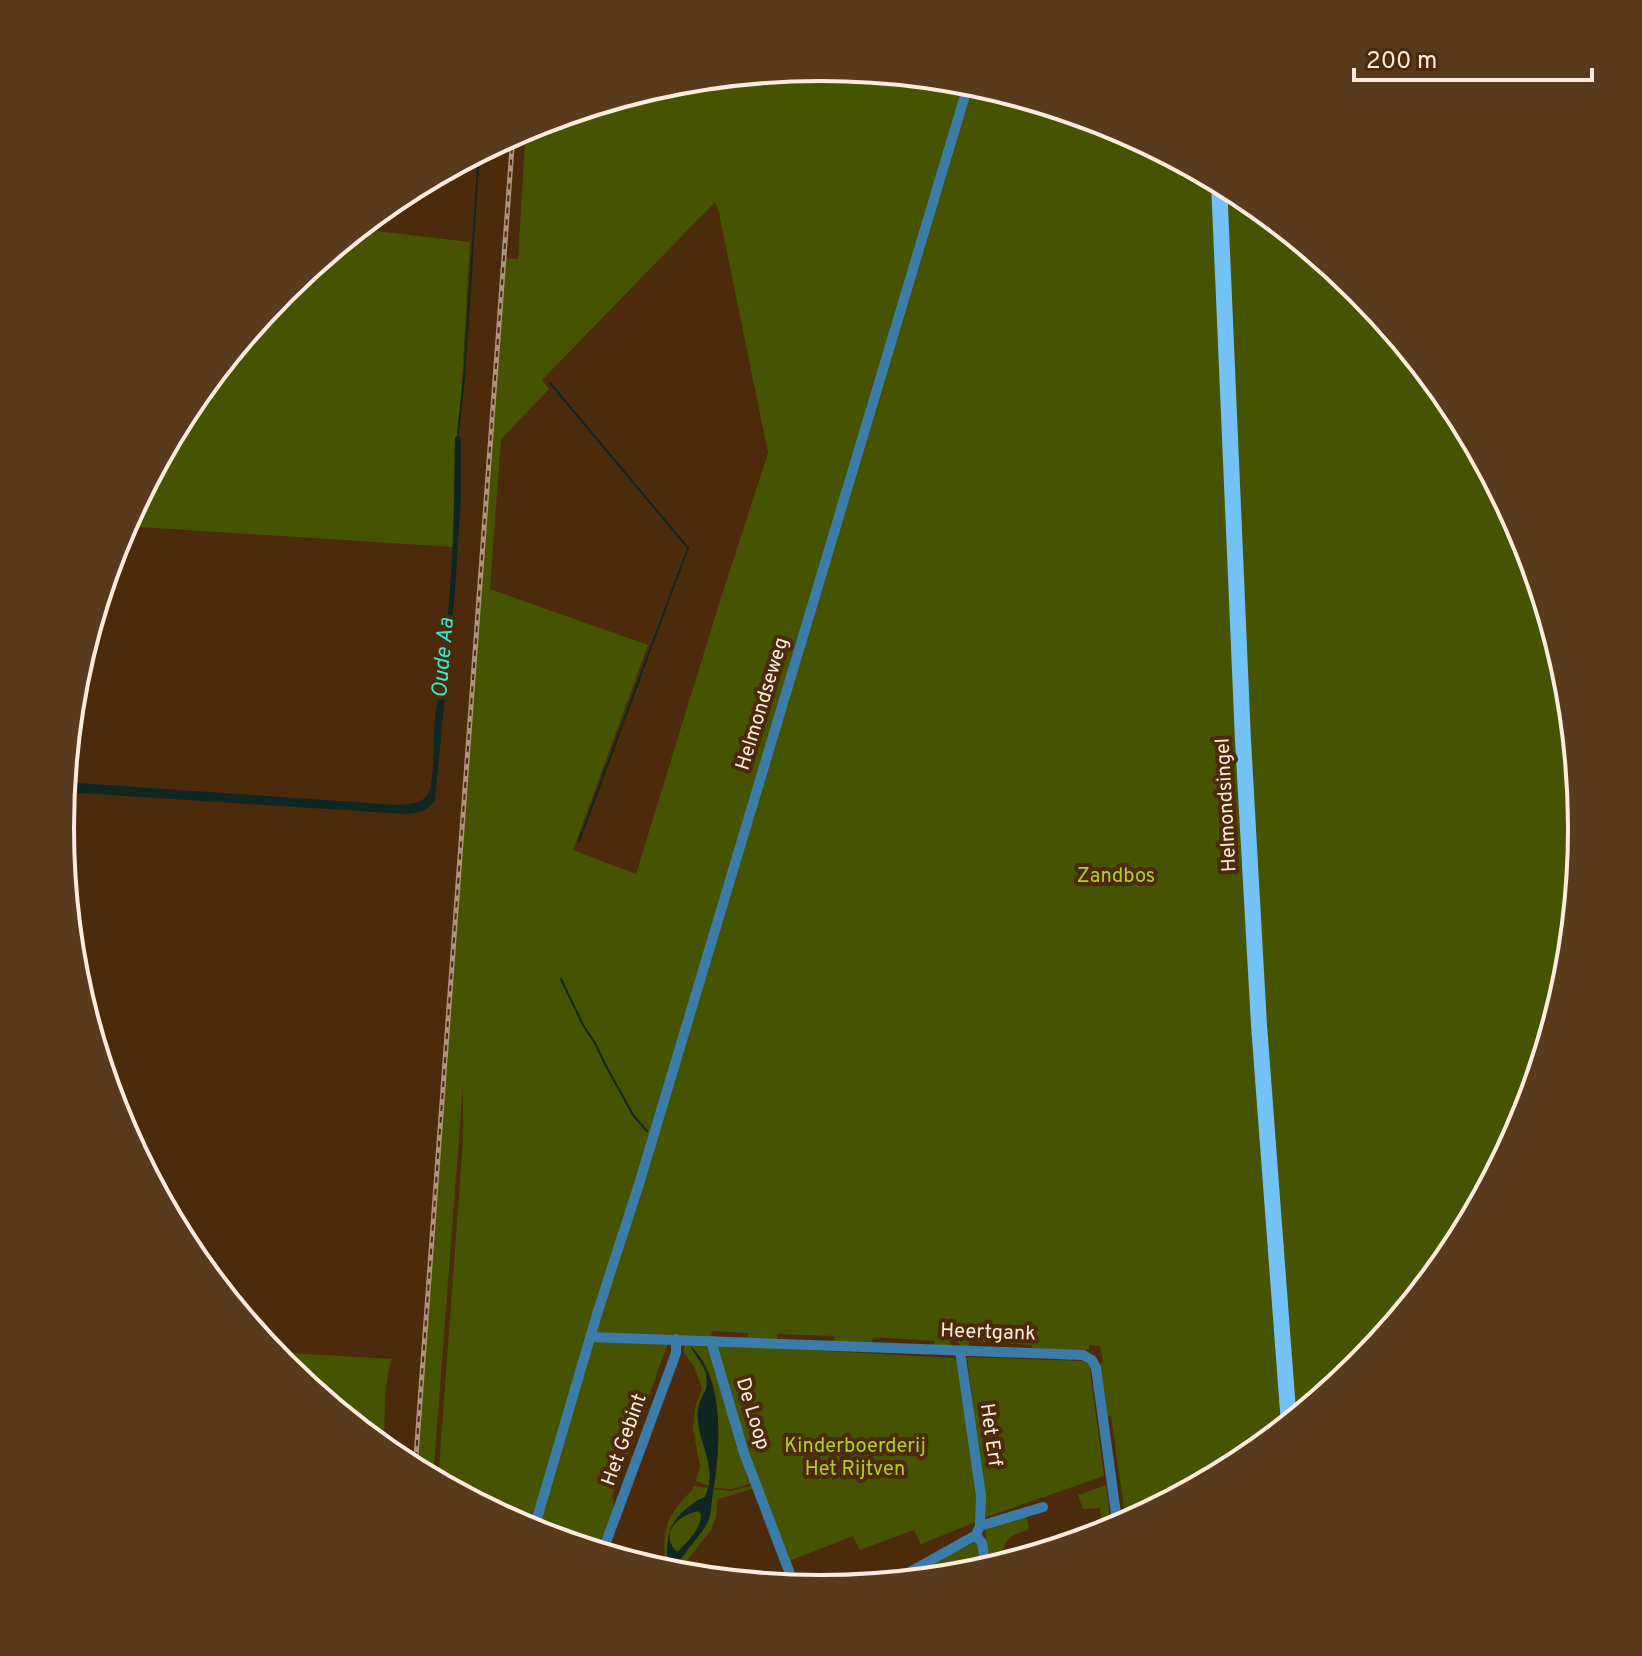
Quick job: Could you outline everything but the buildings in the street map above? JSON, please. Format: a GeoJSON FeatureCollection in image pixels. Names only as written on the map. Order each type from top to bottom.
{"type":"FeatureCollection","features":[{"type":"Feature","properties":{"kind":"main road","name":"Helmondsingel"},"geometry":{"type":"LineString","coordinates":[[1220,197],[1259,1025],[1288,1411]]}},
{"type":"Feature","properties":{"kind":"street","name":"Helmondseweg"},"geometry":{"type":"LineString","coordinates":[[537,1519],[965,95]]}},
{"type":"Feature","properties":{"kind":"street"},"geometry":{"type":"LineString","coordinates":[[590,1337],[711,1341]]}},
{"type":"Feature","properties":{"kind":"street","name":"Het Gebint"},"geometry":{"type":"LineString","coordinates":[[606,1543],[676,1353],[676,1339]]}},
{"type":"Feature","properties":{"kind":"street","name":"Heertgank"},"geometry":{"type":"LineString","coordinates":[[711,1341],[1083,1355],[1092,1360],[1096,1368],[1116,1514]]}},
{"type":"Feature","properties":{"kind":"street","name":"De Loop"},"geometry":{"type":"LineString","coordinates":[[711,1341],[744,1453],[790,1574]]}},
{"type":"Feature","properties":{"kind":"street","name":"Het Erf"},"geometry":{"type":"LineString","coordinates":[[960,1351],[981,1496],[978,1530],[984,1557]]}},
{"type":"Feature","properties":{"kind":"street"},"geometry":{"type":"LineString","coordinates":[[914,1569],[978,1530],[1043,1507]]}},
{"type":"Feature","properties":{"kind":"green space","name":"Zandbos"},"geometry":{"type":"Polygon","coordinates":[[[821,81],[919,87],[1014,106],[1107,138],[1151,158],[1236,207],[1314,266],[1383,335],[1414,373],[1468,455],[1491,498],[1511,542],[1543,635],[1562,730],[1566,779],[1568,828],[1562,926],[1543,1021],[1528,1068],[1511,1114],[1468,1202],[1414,1283],[1383,1321],[1314,1390],[1276,1421],[1194,1475],[1151,1498],[1124,1510],[1111,1416],[1105,1417],[1100,1346],[1089,1345],[1089,1349],[1081,1352],[1032,1351],[1032,1345],[970,1341],[968,1348],[960,1346],[956,1338],[949,1338],[951,1346],[935,1347],[934,1341],[873,1337],[871,1344],[835,1342],[834,1336],[777,1334],[777,1341],[748,1339],[748,1333],[712,1331],[711,1338],[668,1343],[612,1497],[615,1513],[604,1542],[535,1518],[447,1475],[439,1470],[463,1141],[463,1085],[434,1467],[418,1457],[502,258],[518,259],[525,143],[628,106],[723,87],[821,81]],[[715,202],[542,380],[549,389],[501,439],[490,589],[648,645],[573,850],[636,874],[768,453],[715,202]]]}},
{"type":"Feature","properties":{"kind":"green space"},"geometry":{"type":"Polygon","coordinates":[[[372,231],[470,242],[459,434],[455,438],[453,547],[138,527],[174,454],[228,373],[293,300],[328,266],[372,231]]]}},
{"type":"Feature","properties":{"kind":"green space"},"geometry":{"type":"Polygon","coordinates":[[[684,1344],[709,1348],[748,1480],[751,1479],[753,1483],[731,1489],[714,1488],[718,1453],[715,1393],[702,1359],[691,1347],[706,1373],[707,1389],[698,1407],[711,1477],[709,1486],[696,1481],[700,1467],[693,1428],[695,1408],[702,1389],[694,1366],[684,1353],[684,1344]]]}},
{"type":"Feature","properties":{"kind":"green space","name":"Kinderboerderij Het Rijtven"},"geometry":{"type":"Polygon","coordinates":[[[719,1345],[954,1358],[977,1492],[978,1521],[921,1544],[914,1530],[860,1550],[853,1536],[789,1561],[748,1453],[717,1353],[719,1345]]]}},
{"type":"Feature","properties":{"kind":"green space"},"geometry":{"type":"Polygon","coordinates":[[[290,1353],[392,1359],[386,1391],[385,1434],[328,1390],[290,1353]]]}},
{"type":"Feature","properties":{"kind":"green space"},"geometry":{"type":"Polygon","coordinates":[[[967,1357],[1089,1363],[1104,1476],[986,1517],[967,1357]]]}},
{"type":"Feature","properties":{"kind":"green space"},"geometry":{"type":"Polygon","coordinates":[[[754,1485],[755,1488],[718,1499],[711,1530],[685,1563],[680,1562],[708,1522],[713,1489],[731,1491],[754,1485]]]}},
{"type":"Feature","properties":{"kind":"green space"},"geometry":{"type":"Polygon","coordinates":[[[1106,1485],[1110,1517],[1102,1520],[1100,1508],[1083,1509],[1078,1495],[1106,1485]]]}},
{"type":"Feature","properties":{"kind":"green space"},"geometry":{"type":"Polygon","coordinates":[[[693,1486],[708,1488],[705,1497],[696,1501],[670,1528],[669,1560],[664,1558],[667,1525],[676,1508],[693,1486]]]}},
{"type":"Feature","properties":{"kind":"green space"},"geometry":{"type":"Polygon","coordinates":[[[698,1511],[701,1514],[696,1530],[677,1552],[669,1539],[673,1526],[698,1511]]]}},
{"type":"Feature","properties":{"kind":"green space"},"geometry":{"type":"Polygon","coordinates":[[[1026,1512],[1029,1530],[1012,1536],[1003,1551],[988,1554],[985,1529],[1026,1512]]]}},
{"type":"Feature","properties":{"kind":"green space"},"geometry":{"type":"Polygon","coordinates":[[[975,1542],[979,1542],[981,1558],[922,1568],[975,1542]]]}},
{"type":"Feature","properties":{"kind":"water"},"geometry":{"type":"Polygon","coordinates":[[[459,434],[461,440],[461,498],[455,591],[435,800],[429,807],[405,814],[75,793],[76,783],[397,805],[415,803],[427,796],[432,777],[435,719],[447,628],[455,438],[459,434]]]}},
{"type":"Feature","properties":{"kind":"water"},"geometry":{"type":"Polygon","coordinates":[[[691,1346],[702,1361],[710,1378],[715,1397],[717,1455],[709,1520],[679,1562],[667,1559],[667,1548],[670,1533],[669,1539],[677,1552],[697,1529],[701,1514],[698,1511],[691,1513],[673,1526],[684,1511],[705,1497],[709,1485],[710,1474],[698,1409],[707,1380],[705,1369],[691,1346]]]}},
{"type":"Feature","properties":{"kind":"waterway","name":"Oude Aa"},"geometry":{"type":"LineString","coordinates":[[458,434],[478,165]]}},
{"type":"Feature","properties":{"kind":"waterway"},"geometry":{"type":"LineString","coordinates":[[550,383],[688,548],[579,841]]}},
{"type":"Feature","properties":{"kind":"waterway"},"geometry":{"type":"LineString","coordinates":[[561,979],[633,1115],[647,1131]]}},
{"type":"Feature","properties":{"kind":"railway"},"geometry":{"type":"LineString","coordinates":[[416,1455],[512,148]]}}]}
